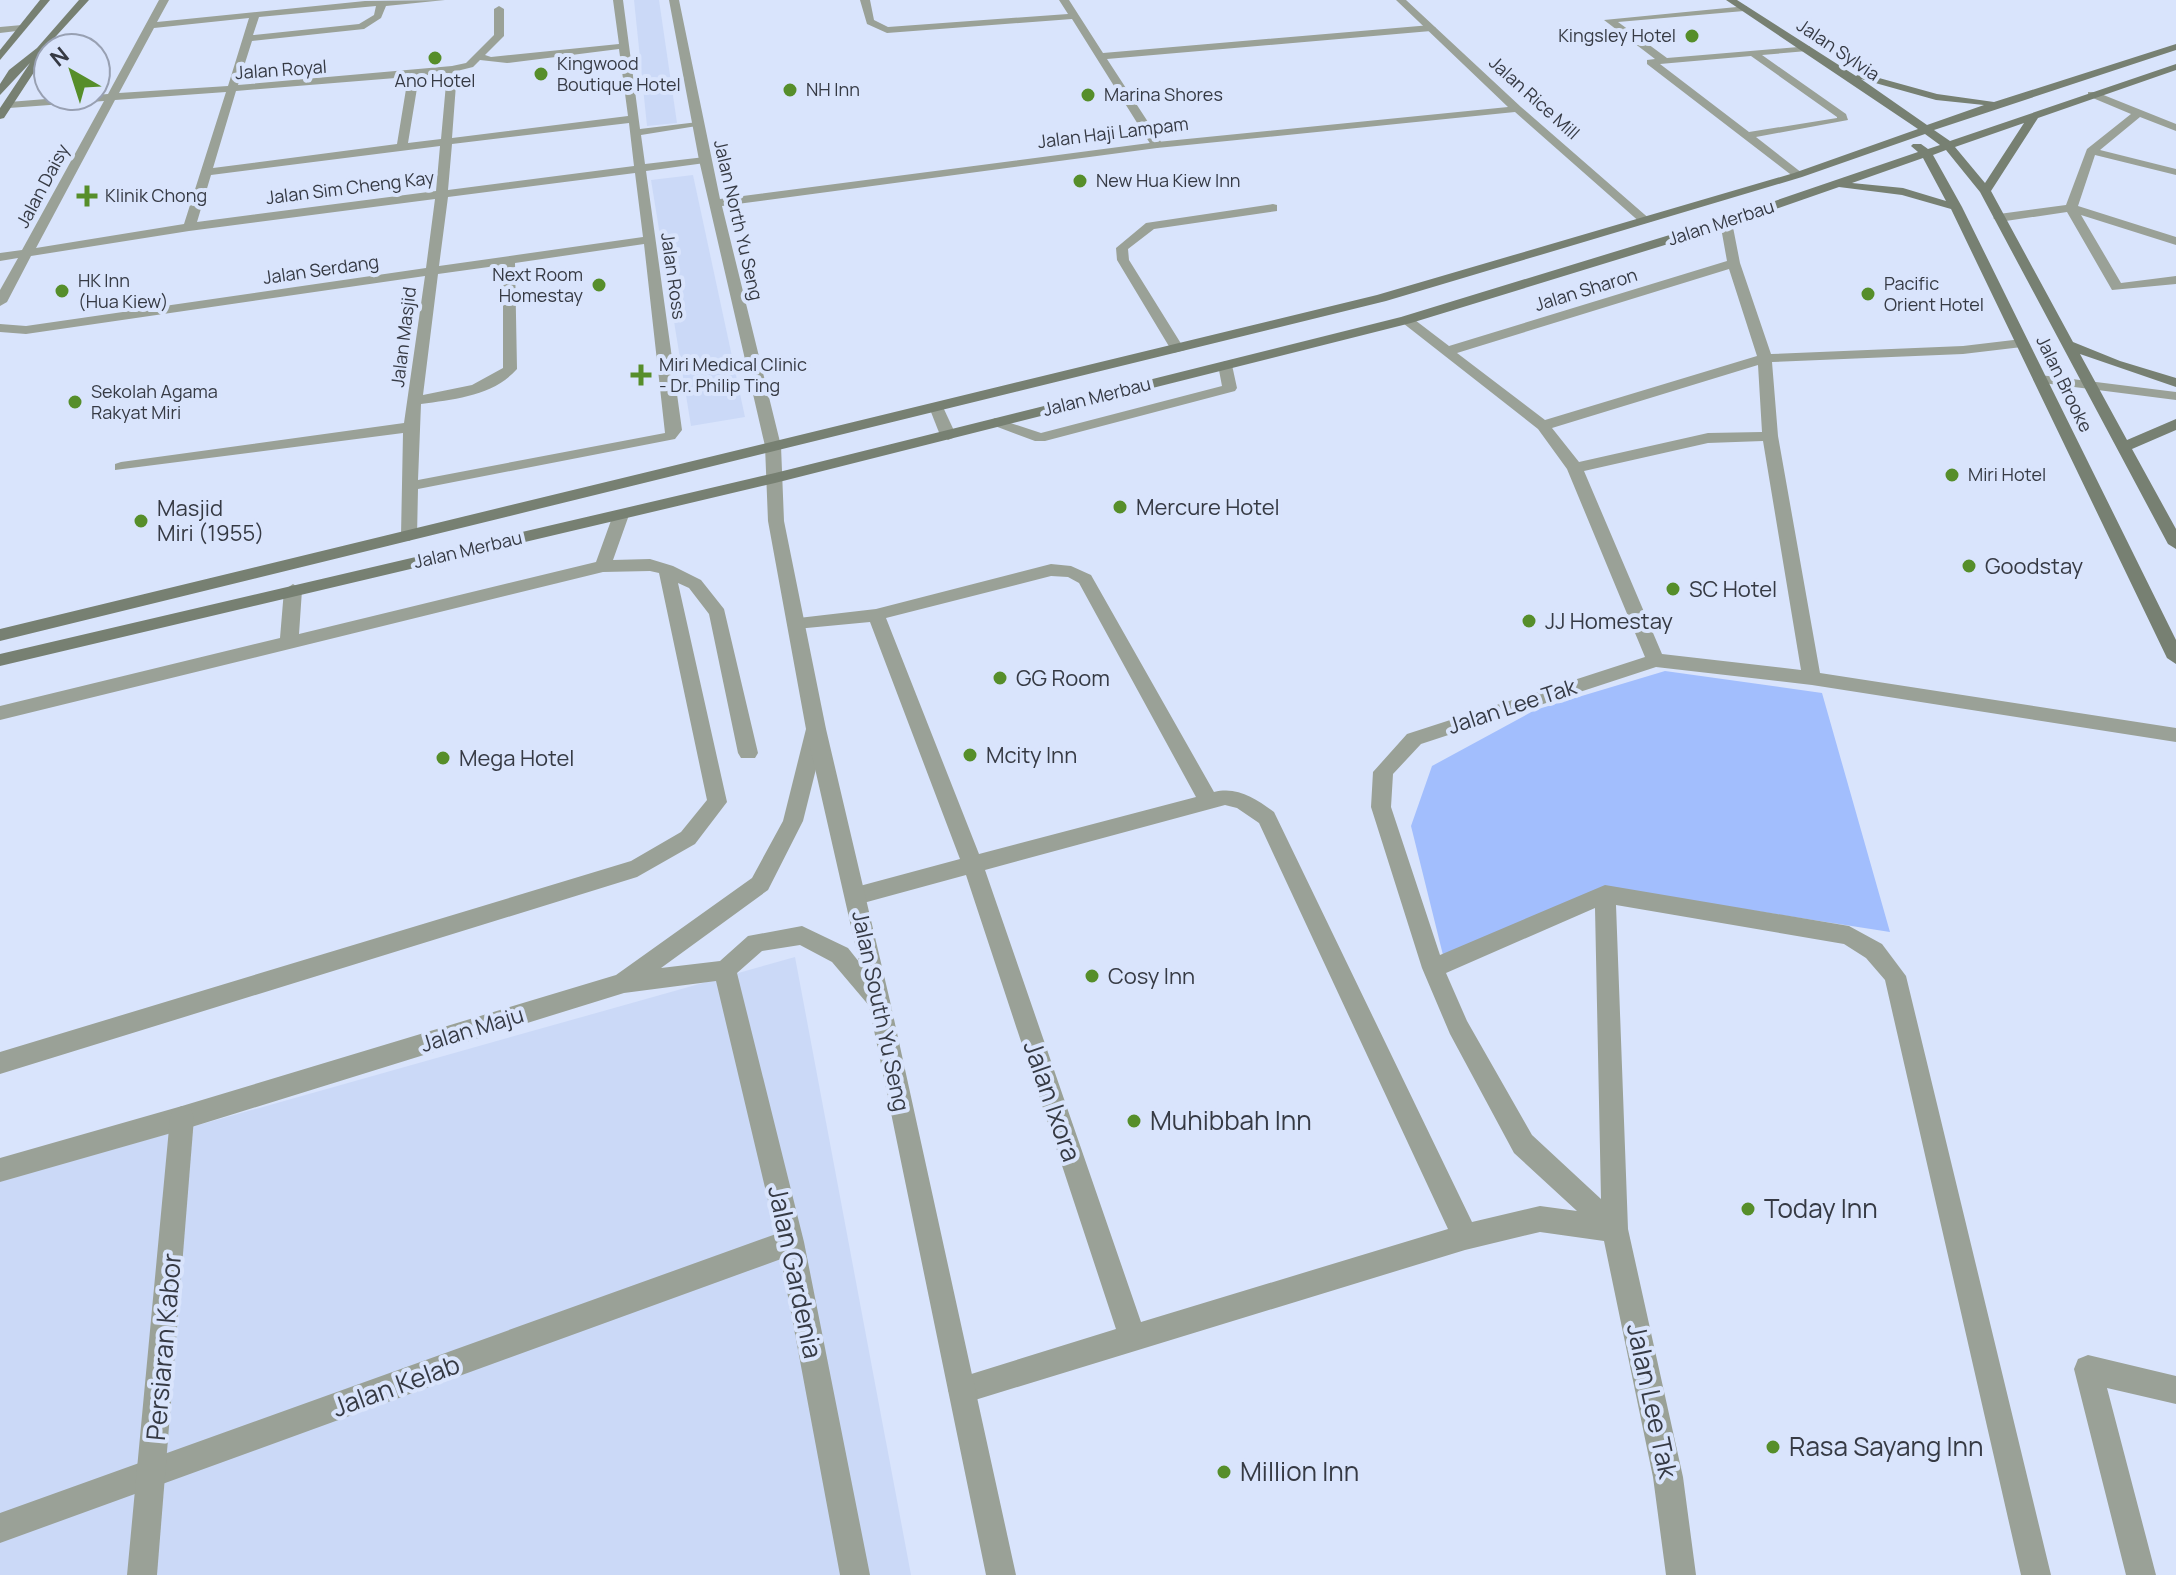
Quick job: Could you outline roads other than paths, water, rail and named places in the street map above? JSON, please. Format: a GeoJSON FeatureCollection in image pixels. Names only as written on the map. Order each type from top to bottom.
{"type":"FeatureCollection","features":[{"type":"Feature","properties":{"kind":"street"},"geometry":{"type":"LineString","coordinates":[[0,57],[45,0]]}},
{"type":"Feature","properties":{"kind":"street"},"geometry":{"type":"LineString","coordinates":[[56,32],[84,0]]}},
{"type":"Feature","properties":{"kind":"street","name":"Jalan Daisy"},"geometry":{"type":"LineString","coordinates":[[112,94],[164,0]]}},
{"type":"Feature","properties":{"kind":"street"},"geometry":{"type":"LineString","coordinates":[[151,25],[366,2],[440,0]]}},
{"type":"Feature","properties":{"kind":"street","name":"Jalan Ross"},"geometry":{"type":"LineString","coordinates":[[410,486],[670,436],[674,430],[618,0]]}},
{"type":"Feature","properties":{"kind":"street","name":"Jalan North Yu Seng"},"geometry":{"type":"LineString","coordinates":[[674,0],[705,160],[773,446]]}},
{"type":"Feature","properties":{"kind":"street"},"geometry":{"type":"LineString","coordinates":[[865,0],[870,22],[887,30],[1075,16]]}},
{"type":"Feature","properties":{"kind":"street"},"geometry":{"type":"LineString","coordinates":[[1064,0],[1157,145]]}},
{"type":"Feature","properties":{"kind":"street","name":"Jalan Rice Mill"},"geometry":{"type":"LineString","coordinates":[[1401,0],[1517,109],[1646,221]]}},
{"type":"Feature","properties":{"kind":"street","name":"Jalan Sylvia"},"geometry":{"type":"LineString","coordinates":[[1731,0],[1838,68],[1948,145]]}},
{"type":"Feature","properties":{"kind":"street"},"geometry":{"type":"LineString","coordinates":[[489,1],[504,7],[499,36],[479,56],[490,60],[623,46]]}},
{"type":"Feature","properties":{"kind":"street"},"geometry":{"type":"LineString","coordinates":[[249,38],[361,27],[378,16],[382,3]]}},
{"type":"Feature","properties":{"kind":"street"},"geometry":{"type":"LineString","coordinates":[[1665,61],[1609,20],[1744,8]]}},
{"type":"Feature","properties":{"kind":"street"},"geometry":{"type":"LineString","coordinates":[[189,227],[255,14]]}},
{"type":"Feature","properties":{"kind":"street"},"geometry":{"type":"LineString","coordinates":[[0,30],[22,28]]}},
{"type":"Feature","properties":{"kind":"street"},"geometry":{"type":"LineString","coordinates":[[1102,56],[1431,28]]}},
{"type":"Feature","properties":{"kind":"street","name":"Jalan Merbau"},"geometry":{"type":"LineString","coordinates":[[0,635],[1381,298],[1798,175],[1998,104],[2176,47]]}},
{"type":"Feature","properties":{"kind":"street"},"geometry":{"type":"LineString","coordinates":[[1798,175],[1651,62],[1807,48]]}},
{"type":"Feature","properties":{"kind":"street"},"geometry":{"type":"LineString","coordinates":[[1744,136],[1843,120],[1842,116],[1753,53]]}},
{"type":"Feature","properties":{"kind":"street","name":"Jalan Royal"},"geometry":{"type":"LineString","coordinates":[[112,96],[191,89],[233,90],[452,69],[469,65],[479,56]]}},
{"type":"Feature","properties":{"kind":"street"},"geometry":{"type":"LineString","coordinates":[[0,92],[13,72],[32,57]]}},
{"type":"Feature","properties":{"kind":"street","name":"Jalan Merbau"},"geometry":{"type":"LineString","coordinates":[[0,660],[775,478],[1406,320],[1726,222],[2176,67]]}},
{"type":"Feature","properties":{"kind":"street"},"geometry":{"type":"LineString","coordinates":[[1838,68],[1936,97],[1998,104]]}},
{"type":"Feature","properties":{"kind":"street","name":"Jalan Masjid"},"geometry":{"type":"LineString","coordinates":[[409,536],[411,427],[442,194],[452,69]]}},
{"type":"Feature","properties":{"kind":"street"},"geometry":{"type":"LineString","coordinates":[[0,116],[32,70]]}},
{"type":"Feature","properties":{"kind":"street"},"geometry":{"type":"LineString","coordinates":[[402,147],[414,73]]}},
{"type":"Feature","properties":{"kind":"street"},"geometry":{"type":"LineString","coordinates":[[2092,94],[2176,128]]}},
{"type":"Feature","properties":{"kind":"street","name":"Jalan Royal"},"geometry":{"type":"LineString","coordinates":[[9,105],[32,103]]}},
{"type":"Feature","properties":{"kind":"street","name":"Jalan Haji Lampam"},"geometry":{"type":"LineString","coordinates":[[715,203],[1157,145],[1517,109]]}},
{"type":"Feature","properties":{"kind":"street","name":"Jalan Daisy"},"geometry":{"type":"LineString","coordinates":[[30,250],[103,112]]}},
{"type":"Feature","properties":{"kind":"street"},"geometry":{"type":"LineString","coordinates":[[1985,191],[2036,113]]}},
{"type":"Feature","properties":{"kind":"street"},"geometry":{"type":"LineString","coordinates":[[2139,113],[2091,151],[2071,208],[2117,287],[2176,280]]}},
{"type":"Feature","properties":{"kind":"street"},"geometry":{"type":"LineString","coordinates":[[207,172],[632,119]]}},
{"type":"Feature","properties":{"kind":"street"},"geometry":{"type":"LineString","coordinates":[[634,133],[698,125]]}},
{"type":"Feature","properties":{"kind":"street","name":"Jalan Brooke"},"geometry":{"type":"LineString","coordinates":[[1904,137],[1926,153],[1956,207],[2176,658]]}},
{"type":"Feature","properties":{"kind":"street","name":"Jalan Brooke"},"geometry":{"type":"LineString","coordinates":[[1948,145],[1985,191],[2176,544]]}},
{"type":"Feature","properties":{"kind":"street"},"geometry":{"type":"LineString","coordinates":[[2091,151],[2176,172]]}},
{"type":"Feature","properties":{"kind":"street","name":"Jalan Sim Cheng Kay"},"geometry":{"type":"LineString","coordinates":[[0,257],[189,227],[705,160]]}},
{"type":"Feature","properties":{"kind":"street"},"geometry":{"type":"LineString","coordinates":[[1839,184],[1903,192],[1956,207]]}},
{"type":"Feature","properties":{"kind":"street"},"geometry":{"type":"LineString","coordinates":[[1178,350],[1123,260],[1122,248],[1150,226],[1273,208]]}},
{"type":"Feature","properties":{"kind":"street"},"geometry":{"type":"LineString","coordinates":[[1999,218],[2071,208],[2176,241]]}},
{"type":"Feature","properties":{"kind":"street"},"geometry":{"type":"LineString","coordinates":[[1726,222],[1734,263],[1765,358],[1770,436],[1812,678]]}},
{"type":"Feature","properties":{"kind":"street","name":"Jalan Serdang"},"geometry":{"type":"LineString","coordinates":[[0,328],[26,330],[648,240]]}},
{"type":"Feature","properties":{"kind":"street"},"geometry":{"type":"LineString","coordinates":[[0,302],[30,250]]}},
{"type":"Feature","properties":{"kind":"street"},"geometry":{"type":"LineString","coordinates":[[415,401],[471,391],[496,382],[510,369],[509,261]]}},
{"type":"Feature","properties":{"kind":"street","name":"Jalan Sharon"},"geometry":{"type":"LineString","coordinates":[[1449,351],[1734,263]]}},
{"type":"Feature","properties":{"kind":"street"},"geometry":{"type":"LineString","coordinates":[[1406,320],[1543,426],[1575,468],[1655,660]]}},
{"type":"Feature","properties":{"kind":"street"},"geometry":{"type":"LineString","coordinates":[[1543,426],[1765,358],[1963,350],[2022,343]]}},
{"type":"Feature","properties":{"kind":"street"},"geometry":{"type":"LineString","coordinates":[[2070,345],[2115,364],[2176,383]]}},
{"type":"Feature","properties":{"kind":"street"},"geometry":{"type":"LineString","coordinates":[[995,423],[1040,438],[1230,388],[1225,365]]}},
{"type":"Feature","properties":{"kind":"street"},"geometry":{"type":"LineString","coordinates":[[2040,379],[2176,396]]}},
{"type":"Feature","properties":{"kind":"street"},"geometry":{"type":"LineString","coordinates":[[936,407],[948,435]]}},
{"type":"Feature","properties":{"kind":"street"},"geometry":{"type":"LineString","coordinates":[[2123,447],[2176,424]]}},
{"type":"Feature","properties":{"kind":"street"},"geometry":{"type":"LineString","coordinates":[[121,467],[411,427]]}},
{"type":"Feature","properties":{"kind":"street"},"geometry":{"type":"LineString","coordinates":[[1575,468],[1708,438],[1770,436]]}},
{"type":"Feature","properties":{"kind":"street","name":"Jalan South Yu Seng"},"geometry":{"type":"LineString","coordinates":[[773,446],[776,521],[816,729],[879,1001],[1001,1575]]}},
{"type":"Feature","properties":{"kind":"street"},"geometry":{"type":"LineString","coordinates":[[603,566],[621,515]]}},
{"type":"Feature","properties":{"kind":"street"},"geometry":{"type":"LineString","coordinates":[[0,713],[603,566],[650,565],[695,584],[718,613],[748,753]]}},
{"type":"Feature","properties":{"kind":"street"},"geometry":{"type":"LineString","coordinates":[[0,1063],[637,868],[688,838],[717,802],[667,570]]}},
{"type":"Feature","properties":{"kind":"street"},"geometry":{"type":"LineString","coordinates":[[796,623],[876,615],[1051,570],[1071,572],[1085,579],[1209,801]]}},
{"type":"Feature","properties":{"kind":"street"},"geometry":{"type":"LineString","coordinates":[[289,641],[293,590]]}},
{"type":"Feature","properties":{"kind":"street","name":"Jalan Ixora"},"geometry":{"type":"LineString","coordinates":[[876,615],[973,866],[1132,1336]]}},
{"type":"Feature","properties":{"kind":"street","name":"Jalan Lee Tak"},"geometry":{"type":"LineString","coordinates":[[1615,1229],[1523,1144],[1458,1027],[1433,968],[1381,807],[1383,772],[1414,739],[1655,660],[1812,678],[2176,735]]}},
{"type":"Feature","properties":{"kind":"street","name":"Jalan Maju"},"geometry":{"type":"LineString","coordinates":[[0,1170],[182,1118],[623,983],[760,884],[793,821],[816,729]]}},
{"type":"Feature","properties":{"kind":"street"},"geometry":{"type":"LineString","coordinates":[[856,896],[1225,797],[1243,801],[1267,818],[1465,1237]]}},
{"type":"Feature","properties":{"kind":"street"},"geometry":{"type":"LineString","coordinates":[[1433,968],[1605,894],[1849,935],[1874,951],[1895,976],[2036,1575]]}},
{"type":"Feature","properties":{"kind":"street","name":"Jalan Lee Tak"},"geometry":{"type":"LineString","coordinates":[[1605,894],[1615,1229],[1668,1477],[1681,1575]]}},
{"type":"Feature","properties":{"kind":"street"},"geometry":{"type":"LineString","coordinates":[[623,983],[725,970],[756,943],[802,935],[840,955],[879,1001]]}},
{"type":"Feature","properties":{"kind":"street","name":"Jalan Gardenia"},"geometry":{"type":"LineString","coordinates":[[725,970],[791,1242],[855,1575]]}},
{"type":"Feature","properties":{"kind":"street","name":"Persiaran Kabor"},"geometry":{"type":"LineString","coordinates":[[142,1575],[182,1118]]}},
{"type":"Feature","properties":{"kind":"street"},"geometry":{"type":"LineString","coordinates":[[962,1390],[1465,1237],[1540,1219],[1615,1229]]}},
{"type":"Feature","properties":{"kind":"street","name":"Jalan Kelab"},"geometry":{"type":"LineString","coordinates":[[0,1528],[791,1242]]}},
{"type":"Feature","properties":{"kind":"street"},"geometry":{"type":"LineString","coordinates":[[2141,1575],[2088,1369],[2176,1390]]}},
{"type":"Feature","properties":{"kind":"place","name":"Kingsley Hotel"},"geometry":{"type":"Point","coordinates":[1692,36]}},
{"type":"Feature","properties":{"kind":"place","name":"Ano Hotel"},"geometry":{"type":"Point","coordinates":[435,58]}},
{"type":"Feature","properties":{"kind":"place","name":"Kingwood Boutique Hotel"},"geometry":{"type":"Point","coordinates":[541,74]}},
{"type":"Feature","properties":{"kind":"place","name":"NH Inn"},"geometry":{"type":"Point","coordinates":[790,90]}},
{"type":"Feature","properties":{"kind":"place","name":"Marina Shores"},"geometry":{"type":"Point","coordinates":[1088,95]}},
{"type":"Feature","properties":{"kind":"place","name":"New Hua Kiew Inn"},"geometry":{"type":"Point","coordinates":[1080,181]}},
{"type":"Feature","properties":{"kind":"place","name":"Klinik Chong"},"geometry":{"type":"Point","coordinates":[87,196]}},
{"type":"Feature","properties":{"kind":"place","name":"Next Room Homestay"},"geometry":{"type":"Point","coordinates":[599,285]}},
{"type":"Feature","properties":{"kind":"place","name":"HK Inn (Hua Kiew)"},"geometry":{"type":"Point","coordinates":[62,291]}},
{"type":"Feature","properties":{"kind":"place","name":"Pacific Orient Hotel"},"geometry":{"type":"Point","coordinates":[1868,294]}},
{"type":"Feature","properties":{"kind":"place","name":"Miri Medical Clinic - Dr. Philip Ting"},"geometry":{"type":"Point","coordinates":[641,375]}},
{"type":"Feature","properties":{"kind":"place","name":"Sekolah Agama Rakyat Miri"},"geometry":{"type":"Point","coordinates":[75,402]}},
{"type":"Feature","properties":{"kind":"place","name":"Miri Hotel"},"geometry":{"type":"Point","coordinates":[1952,475]}},
{"type":"Feature","properties":{"kind":"place","name":"Mercure Hotel"},"geometry":{"type":"Point","coordinates":[1120,507]}},
{"type":"Feature","properties":{"kind":"place","name":"Masjid Miri (1955)"},"geometry":{"type":"Point","coordinates":[141,521]}},
{"type":"Feature","properties":{"kind":"place","name":"Goodstay"},"geometry":{"type":"Point","coordinates":[1969,566]}},
{"type":"Feature","properties":{"kind":"place","name":"SC Hotel"},"geometry":{"type":"Point","coordinates":[1673,589]}},
{"type":"Feature","properties":{"kind":"place","name":"JJ Homestay"},"geometry":{"type":"Point","coordinates":[1529,621]}},
{"type":"Feature","properties":{"kind":"place","name":"GG Room"},"geometry":{"type":"Point","coordinates":[1000,678]}},
{"type":"Feature","properties":{"kind":"place","name":"Mcity Inn"},"geometry":{"type":"Point","coordinates":[970,755]}},
{"type":"Feature","properties":{"kind":"place","name":"Mega Hotel"},"geometry":{"type":"Point","coordinates":[443,758]}},
{"type":"Feature","properties":{"kind":"place","name":"Cosy Inn"},"geometry":{"type":"Point","coordinates":[1092,976]}},
{"type":"Feature","properties":{"kind":"place","name":"Muhibbah Inn"},"geometry":{"type":"Point","coordinates":[1134,1121]}},
{"type":"Feature","properties":{"kind":"place","name":"Today Inn"},"geometry":{"type":"Point","coordinates":[1748,1209]}},
{"type":"Feature","properties":{"kind":"place","name":"Rasa Sayang Inn"},"geometry":{"type":"Point","coordinates":[1773,1447]}},
{"type":"Feature","properties":{"kind":"place","name":"Million Inn"},"geometry":{"type":"Point","coordinates":[1224,1472]}}]}
